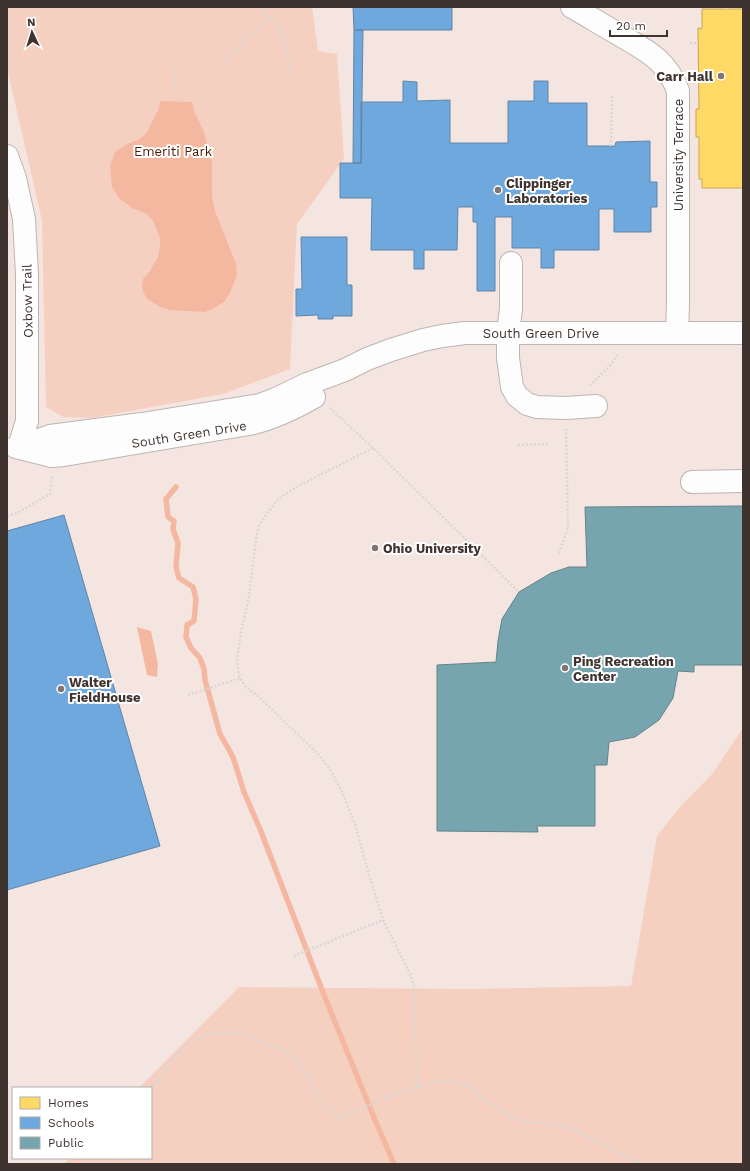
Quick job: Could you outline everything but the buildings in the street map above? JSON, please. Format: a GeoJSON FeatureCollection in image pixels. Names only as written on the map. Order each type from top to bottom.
{"type":"FeatureCollection","features":[{"type":"Feature","properties":{"kind":"street","name":"University Terrace"},"geometry":{"type":"LineString","coordinates":[[572,7],[652,54],[667,70],[674,80],[678,91],[677,334]]}},
{"type":"Feature","properties":{"kind":"street","name":"Oxbow Trail"},"geometry":{"type":"LineString","coordinates":[[7,156],[15,178],[24,219],[27,274],[28,421],[13,446]]}},
{"type":"Feature","properties":{"kind":"street"},"geometry":{"type":"LineString","coordinates":[[511,263],[508,333],[512,387],[517,396],[527,404],[537,407],[581,407]]}},
{"type":"Feature","properties":{"kind":"street","name":"South Green Drive"},"geometry":{"type":"LineString","coordinates":[[13,446],[50,436],[142,424],[260,405],[306,384],[345,370],[367,359],[423,340],[442,336],[465,333],[743,333]]}},
{"type":"Feature","properties":{"kind":"street"},"geometry":{"type":"LineString","coordinates":[[692,482],[743,481]]}},
{"type":"Feature","properties":{"kind":"path"},"geometry":{"type":"LineString","coordinates":[[259,7],[279,28],[285,44],[290,71]]}},
{"type":"Feature","properties":{"kind":"path"},"geometry":{"type":"LineString","coordinates":[[220,66],[269,17]]}},
{"type":"Feature","properties":{"kind":"path"},"geometry":{"type":"LineString","coordinates":[[690,43],[698,43]]}},
{"type":"Feature","properties":{"kind":"path"},"geometry":{"type":"LineString","coordinates":[[175,89],[176,63]]}},
{"type":"Feature","properties":{"kind":"path"},"geometry":{"type":"LineString","coordinates":[[612,96],[612,146]]}},
{"type":"Feature","properties":{"kind":"path"},"geometry":{"type":"LineString","coordinates":[[560,553],[568,528],[581,407],[591,384],[609,367],[620,350]]}},
{"type":"Feature","properties":{"kind":"path"},"geometry":{"type":"LineString","coordinates":[[326,405],[373,448],[519,592]]}},
{"type":"Feature","properties":{"kind":"path"},"geometry":{"type":"LineString","coordinates":[[518,445],[549,444]]}},
{"type":"Feature","properties":{"kind":"path"},"geometry":{"type":"LineString","coordinates":[[373,448],[298,486],[278,499],[259,526],[249,596],[241,632],[237,660],[238,675],[244,685],[260,698],[319,755],[331,771],[342,792],[355,824],[383,920],[411,976],[414,986],[417,1087]]}},
{"type":"Feature","properties":{"kind":"path"},"geometry":{"type":"LineString","coordinates":[[7,516],[17,513],[50,494],[52,469]]}},
{"type":"Feature","properties":{"kind":"path"},"geometry":{"type":"LineString","coordinates":[[188,694],[240,678]]}},
{"type":"Feature","properties":{"kind":"path"},"geometry":{"type":"LineString","coordinates":[[294,956],[383,920]]}},
{"type":"Feature","properties":{"kind":"path"},"geometry":{"type":"LineString","coordinates":[[152,1087],[187,1045],[199,1037],[212,1033],[225,1032],[241,1034],[282,1049],[294,1057],[302,1066],[324,1107],[340,1118],[390,1096],[417,1087],[439,1081],[459,1083],[472,1088],[493,1106],[515,1119],[535,1123],[553,1123],[572,1130],[641,1164]]}},
{"type":"Feature","properties":{"kind":"shaded area","name":"Ohio University"},"geometry":{"type":"Polygon","coordinates":[[[7,7],[743,7],[743,1164],[7,1164],[7,7]]]}},
{"type":"Feature","properties":{"kind":"shaded area"},"geometry":{"type":"Polygon","coordinates":[[[160,101],[192,102],[194,111],[204,132],[212,162],[212,196],[215,211],[236,264],[237,275],[230,293],[224,302],[205,312],[170,310],[160,307],[146,298],[142,288],[143,279],[150,271],[158,257],[160,238],[153,221],[147,214],[132,208],[119,198],[112,187],[110,166],[115,152],[146,134],[159,108],[160,101]]]}},
{"type":"Feature","properties":{"kind":"shaded area"},"geometry":{"type":"Polygon","coordinates":[[[137,627],[151,631],[158,664],[157,677],[147,675],[137,627]]]}},
{"type":"Feature","properties":{"kind":"green space","name":"Emeriti Park"},"geometry":{"type":"Polygon","coordinates":[[[7,7],[312,7],[318,51],[337,54],[344,159],[297,224],[290,369],[223,394],[92,418],[63,417],[46,407],[42,221],[7,68],[7,7]]]}},
{"type":"Feature","properties":{"kind":"green space"},"geometry":{"type":"Polygon","coordinates":[[[743,728],[743,1164],[64,1164],[69,1159],[152,1159],[152,1087],[140,1087],[239,987],[469,989],[631,986],[657,836],[679,808],[713,773],[743,728]]]}},
{"type":"Feature","properties":{"kind":"waterway"},"geometry":{"type":"LineString","coordinates":[[176,487],[166,499],[168,517],[174,521],[173,529],[178,543],[176,567],[179,578],[193,587],[196,599],[194,621],[187,625],[186,637],[191,648],[200,658],[220,734],[233,757],[244,792],[260,829],[324,995],[394,1164]]}},
{"type":"Feature","properties":{"kind":"place","name":"Carr Hall"},"geometry":{"type":"Point","coordinates":[721,76]}},
{"type":"Feature","properties":{"kind":"place","name":"Clippinger Laboratories"},"geometry":{"type":"Point","coordinates":[498,190]}},
{"type":"Feature","properties":{"kind":"place","name":"Ohio University"},"geometry":{"type":"Point","coordinates":[375,548]}},
{"type":"Feature","properties":{"kind":"place","name":"Ping Recreation Center"},"geometry":{"type":"Point","coordinates":[565,668]}},
{"type":"Feature","properties":{"kind":"place","name":"Walter FieldHouse"},"geometry":{"type":"Point","coordinates":[61,689]}}]}
